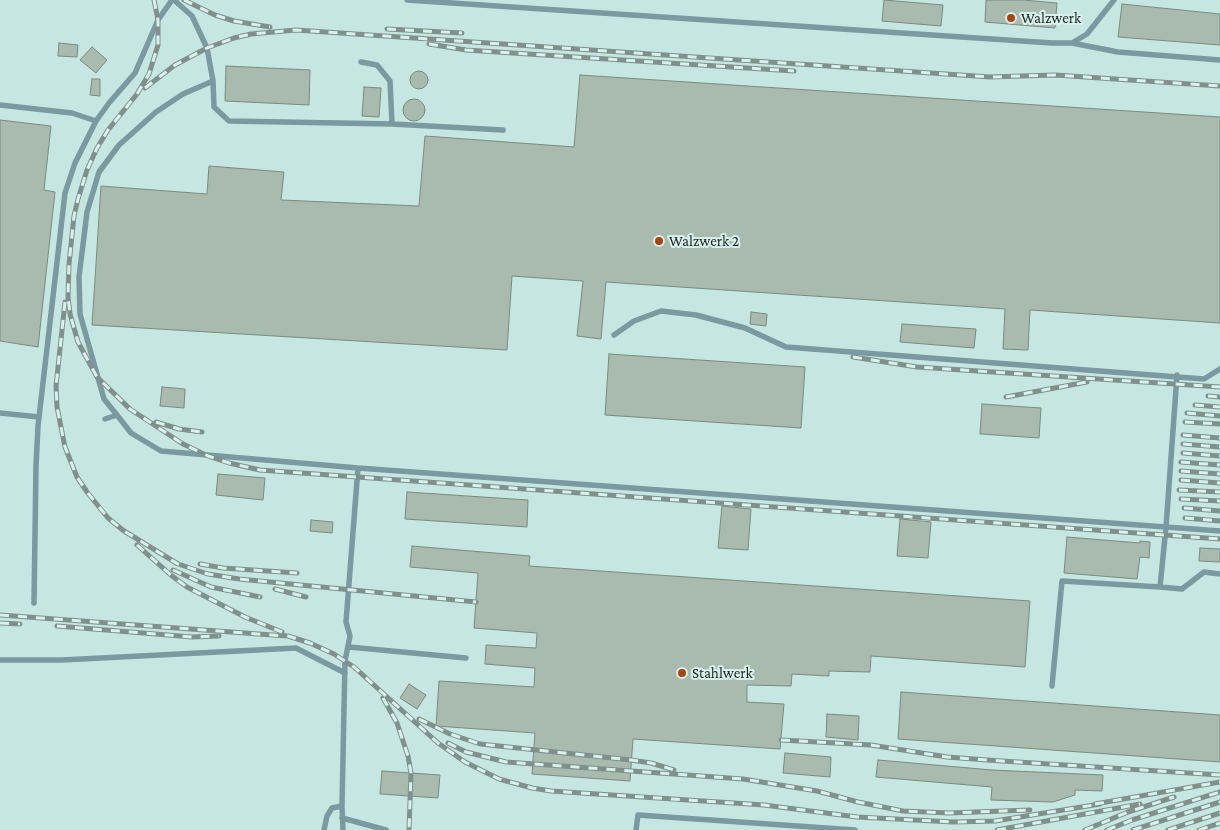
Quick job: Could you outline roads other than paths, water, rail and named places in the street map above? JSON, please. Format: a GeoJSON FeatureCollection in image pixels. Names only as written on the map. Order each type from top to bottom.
{"type":"FeatureCollection","features":[{"type":"Feature","properties":{"kind":"lane"},"geometry":{"type":"LineString","coordinates":[[34,602],[36,466],[39,418],[65,193],[75,163],[96,121],[109,102],[135,73],[158,20],[173,0],[192,16],[207,48],[213,81],[214,107],[229,121],[392,124],[503,130]]}},
{"type":"Feature","properties":{"kind":"lane"},"geometry":{"type":"LineString","coordinates":[[407,0],[806,28],[1072,43],[1118,52],[1220,60]]}},
{"type":"Feature","properties":{"kind":"lane"},"geometry":{"type":"LineString","coordinates":[[1072,43],[1087,34],[1114,0]]}},
{"type":"Feature","properties":{"kind":"lane"},"geometry":{"type":"LineString","coordinates":[[361,62],[377,65],[390,81],[392,124]]}},
{"type":"Feature","properties":{"kind":"lane"},"geometry":{"type":"LineString","coordinates":[[213,81],[183,94],[156,112],[119,145],[99,172],[87,212],[79,276],[80,314],[104,399],[131,433],[161,451],[358,468],[1220,531]]}},
{"type":"Feature","properties":{"kind":"lane"},"geometry":{"type":"LineString","coordinates":[[0,105],[72,113],[96,121]]}},
{"type":"Feature","properties":{"kind":"lane"},"geometry":{"type":"LineString","coordinates":[[614,335],[634,321],[662,311],[696,315],[745,328],[786,346],[1204,378],[1220,370]]}},
{"type":"Feature","properties":{"kind":"lane"},"geometry":{"type":"LineString","coordinates":[[1160,587],[1178,375]]}},
{"type":"Feature","properties":{"kind":"lane"},"geometry":{"type":"LineString","coordinates":[[0,413],[39,418]]}},
{"type":"Feature","properties":{"kind":"lane"},"geometry":{"type":"LineString","coordinates":[[104,418],[117,415]]}},
{"type":"Feature","properties":{"kind":"lane"},"geometry":{"type":"LineString","coordinates":[[343,830],[345,661],[350,636],[346,622],[358,468]]}},
{"type":"Feature","properties":{"kind":"lane"},"geometry":{"type":"LineString","coordinates":[[1052,686],[1062,581],[1182,590],[1204,572],[1220,574]]}},
{"type":"Feature","properties":{"kind":"lane"},"geometry":{"type":"LineString","coordinates":[[349,647],[466,658]]}},
{"type":"Feature","properties":{"kind":"lane"},"geometry":{"type":"LineString","coordinates":[[0,660],[62,660],[296,648],[345,673]]}},
{"type":"Feature","properties":{"kind":"lane"},"geometry":{"type":"LineString","coordinates":[[324,830],[326,816],[332,808],[342,806]]}},
{"type":"Feature","properties":{"kind":"lane"},"geometry":{"type":"LineString","coordinates":[[636,830],[638,815],[856,830]]}},
{"type":"Feature","properties":{"kind":"lane"},"geometry":{"type":"LineString","coordinates":[[342,818],[386,830]]}},
{"type":"Feature","properties":{"kind":"railway"},"geometry":{"type":"LineString","coordinates":[[154,0],[158,20],[158,45],[149,74],[137,94],[108,130],[97,148],[87,170],[78,199],[74,216],[69,264],[68,297],[70,314],[78,342],[97,377],[130,409],[183,444],[208,456],[260,470],[1220,539]]}},
{"type":"Feature","properties":{"kind":"railway"},"geometry":{"type":"LineString","coordinates":[[184,0],[215,15],[234,21],[270,27]]}},
{"type":"Feature","properties":{"kind":"railway"},"geometry":{"type":"LineString","coordinates":[[387,29],[462,33]]}},
{"type":"Feature","properties":{"kind":"railway"},"geometry":{"type":"LineString","coordinates":[[145,88],[175,65],[207,48],[251,34],[296,30],[990,77],[1055,75],[1220,86]]}},
{"type":"Feature","properties":{"kind":"railway"},"geometry":{"type":"LineString","coordinates":[[429,44],[466,50],[794,71]]}},
{"type":"Feature","properties":{"kind":"railway"},"geometry":{"type":"LineString","coordinates":[[65,302],[56,386],[57,407],[65,447],[77,477],[87,492],[108,518],[124,531],[178,564],[208,574],[239,579],[476,602]]}},
{"type":"Feature","properties":{"kind":"railway"},"geometry":{"type":"LineString","coordinates":[[853,357],[917,367],[1220,387]]}},
{"type":"Feature","properties":{"kind":"railway"},"geometry":{"type":"LineString","coordinates":[[1006,397],[1087,382]]}},
{"type":"Feature","properties":{"kind":"railway"},"geometry":{"type":"LineString","coordinates":[[1208,396],[1220,397]]}},
{"type":"Feature","properties":{"kind":"railway"},"geometry":{"type":"LineString","coordinates":[[1195,405],[1220,407]]}},
{"type":"Feature","properties":{"kind":"railway"},"geometry":{"type":"LineString","coordinates":[[1187,413],[1220,416]]}},
{"type":"Feature","properties":{"kind":"railway"},"geometry":{"type":"LineString","coordinates":[[156,422],[179,429],[202,432]]}},
{"type":"Feature","properties":{"kind":"railway"},"geometry":{"type":"LineString","coordinates":[[1185,422],[1220,424]]}},
{"type":"Feature","properties":{"kind":"railway"},"geometry":{"type":"LineString","coordinates":[[1183,435],[1220,438]]}},
{"type":"Feature","properties":{"kind":"railway"},"geometry":{"type":"LineString","coordinates":[[1183,444],[1220,447]]}},
{"type":"Feature","properties":{"kind":"railway"},"geometry":{"type":"LineString","coordinates":[[1183,453],[1220,456]]}},
{"type":"Feature","properties":{"kind":"railway"},"geometry":{"type":"LineString","coordinates":[[1181,462],[1220,465]]}},
{"type":"Feature","properties":{"kind":"railway"},"geometry":{"type":"LineString","coordinates":[[1181,471],[1220,474]]}},
{"type":"Feature","properties":{"kind":"railway"},"geometry":{"type":"LineString","coordinates":[[1181,480],[1220,483]]}},
{"type":"Feature","properties":{"kind":"railway"},"geometry":{"type":"LineString","coordinates":[[1179,490],[1220,492]]}},
{"type":"Feature","properties":{"kind":"railway"},"geometry":{"type":"LineString","coordinates":[[1181,499],[1220,501]]}},
{"type":"Feature","properties":{"kind":"railway"},"geometry":{"type":"LineString","coordinates":[[1184,508],[1220,511]]}},
{"type":"Feature","properties":{"kind":"railway"},"geometry":{"type":"LineString","coordinates":[[1185,518],[1220,521]]}},
{"type":"Feature","properties":{"kind":"railway"},"geometry":{"type":"LineString","coordinates":[[137,545],[187,587],[245,617],[282,632]]}},
{"type":"Feature","properties":{"kind":"railway"},"geometry":{"type":"LineString","coordinates":[[200,564],[223,568],[297,573]]}},
{"type":"Feature","properties":{"kind":"railway"},"geometry":{"type":"LineString","coordinates":[[173,570],[211,587],[260,597]]}},
{"type":"Feature","properties":{"kind":"railway"},"geometry":{"type":"LineString","coordinates":[[275,589],[306,597]]}},
{"type":"Feature","properties":{"kind":"railway"},"geometry":{"type":"LineString","coordinates":[[0,615],[288,636],[310,643],[334,654],[354,667],[438,743],[465,762],[499,779],[532,788],[551,791],[764,805],[857,817],[953,822],[995,821],[1100,804]]}},
{"type":"Feature","properties":{"kind":"railway"},"geometry":{"type":"LineString","coordinates":[[0,623],[20,624]]}},
{"type":"Feature","properties":{"kind":"railway"},"geometry":{"type":"LineString","coordinates":[[57,626],[192,637],[219,636]]}},
{"type":"Feature","properties":{"kind":"railway"},"geometry":{"type":"LineString","coordinates":[[383,698],[397,723],[408,756],[411,773],[409,830]]}},
{"type":"Feature","properties":{"kind":"railway"},"geometry":{"type":"LineString","coordinates":[[419,719],[450,734],[480,744],[631,760],[651,763],[674,770]]}},
{"type":"Feature","properties":{"kind":"railway"},"geometry":{"type":"LineString","coordinates":[[781,740],[871,745],[947,757],[1220,775]]}},
{"type":"Feature","properties":{"kind":"railway"},"geometry":{"type":"LineString","coordinates":[[448,743],[466,752],[506,762],[743,779],[817,791],[903,811],[949,813],[1030,810]]}},
{"type":"Feature","properties":{"kind":"railway"},"geometry":{"type":"LineString","coordinates":[[1095,804],[1220,782]]}},
{"type":"Feature","properties":{"kind":"railway"},"geometry":{"type":"LineString","coordinates":[[1107,830],[1132,820],[1220,792]]}},
{"type":"Feature","properties":{"kind":"railway"},"geometry":{"type":"LineString","coordinates":[[1085,830],[1128,812],[1174,797]]}},
{"type":"Feature","properties":{"kind":"railway"},"geometry":{"type":"LineString","coordinates":[[1133,830],[1220,802]]}},
{"type":"Feature","properties":{"kind":"railway"},"geometry":{"type":"LineString","coordinates":[[997,830],[1140,804]]}},
{"type":"Feature","properties":{"kind":"railway"},"geometry":{"type":"LineString","coordinates":[[1168,830],[1220,813]]}},
{"type":"Feature","properties":{"kind":"railway"},"geometry":{"type":"LineString","coordinates":[[1199,830],[1220,823]]}},
{"type":"Feature","properties":{"kind":"place","name":"Walzwerk"},"geometry":{"type":"Point","coordinates":[1011,18]}},
{"type":"Feature","properties":{"kind":"place","name":"Walzwerk 2"},"geometry":{"type":"Point","coordinates":[659,241]}},
{"type":"Feature","properties":{"kind":"place","name":"Stahlwerk"},"geometry":{"type":"Point","coordinates":[682,673]}}]}
